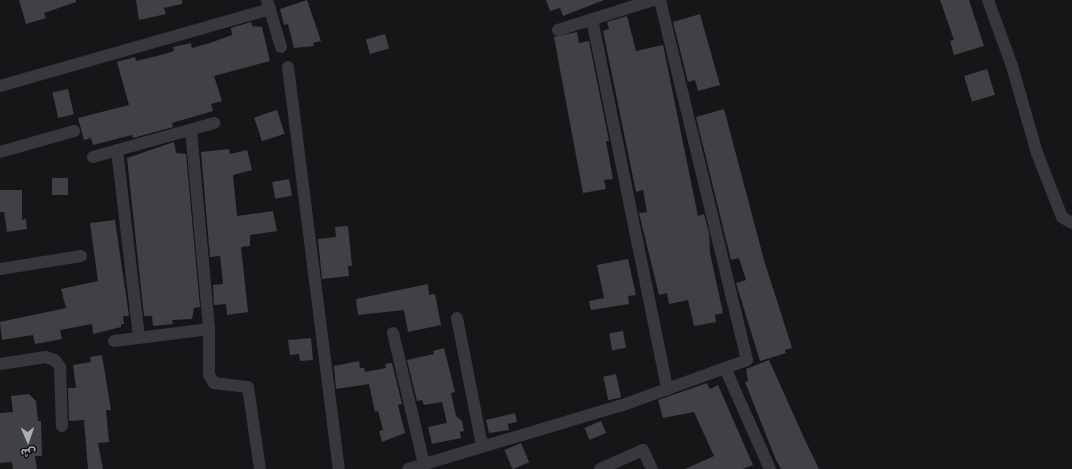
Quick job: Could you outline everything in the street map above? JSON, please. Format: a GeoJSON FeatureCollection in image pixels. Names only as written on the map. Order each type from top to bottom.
{"type":"FeatureCollection","features":[{"type":"Feature","properties":{"kind":"street"},"geometry":{"type":"LineString","coordinates":[[558,30],[653,0]]}},
{"type":"Feature","properties":{"kind":"street"},"geometry":{"type":"LineString","coordinates":[[408,469],[620,406],[747,360],[660,0]]}},
{"type":"Feature","properties":{"kind":"street"},"geometry":{"type":"LineString","coordinates":[[988,0],[1050,187],[1062,217],[1072,223]]}},
{"type":"Feature","properties":{"kind":"street"},"geometry":{"type":"LineString","coordinates":[[0,86],[269,5],[281,47]]}},
{"type":"Feature","properties":{"kind":"street"},"geometry":{"type":"LineString","coordinates":[[592,19],[667,389]]}},
{"type":"Feature","properties":{"kind":"street"},"geometry":{"type":"LineString","coordinates":[[288,67],[339,469]]}},
{"type":"Feature","properties":{"kind":"street"},"geometry":{"type":"LineString","coordinates":[[93,157],[214,124]]}},
{"type":"Feature","properties":{"kind":"street"},"geometry":{"type":"LineString","coordinates":[[191,130],[209,329],[211,380],[214,383],[244,385],[250,393],[260,469]]}},
{"type":"Feature","properties":{"kind":"street"},"geometry":{"type":"LineString","coordinates":[[0,152],[74,131]]}},
{"type":"Feature","properties":{"kind":"street"},"geometry":{"type":"LineString","coordinates":[[117,150],[139,338]]}},
{"type":"Feature","properties":{"kind":"street"},"geometry":{"type":"LineString","coordinates":[[0,270],[81,256]]}},
{"type":"Feature","properties":{"kind":"street"},"geometry":{"type":"LineString","coordinates":[[457,318],[482,446]]}},
{"type":"Feature","properties":{"kind":"street"},"geometry":{"type":"LineString","coordinates":[[114,341],[209,329]]}},
{"type":"Feature","properties":{"kind":"street"},"geometry":{"type":"LineString","coordinates":[[393,333],[424,464]]}},
{"type":"Feature","properties":{"kind":"street"},"geometry":{"type":"LineString","coordinates":[[0,364],[45,357],[55,360],[60,367],[62,426]]}},
{"type":"Feature","properties":{"kind":"street"},"geometry":{"type":"LineString","coordinates":[[725,368],[770,469]]}},
{"type":"Feature","properties":{"kind":"street"},"geometry":{"type":"LineString","coordinates":[[600,469],[643,450],[652,469]]}},
{"type":"Feature","properties":{"kind":"building"},"geometry":{"type":"Polygon","coordinates":[[[19,0],[76,0],[76,2],[44,13],[46,18],[26,24],[19,0]]]}},
{"type":"Feature","properties":{"kind":"building"},"geometry":{"type":"Polygon","coordinates":[[[136,0],[182,0],[182,4],[164,8],[166,14],[139,20],[136,0]]]}},
{"type":"Feature","properties":{"kind":"building"},"geometry":{"type":"Polygon","coordinates":[[[307,0],[321,41],[313,43],[314,46],[294,48],[288,24],[284,25],[280,9],[307,0]]]}},
{"type":"Feature","properties":{"kind":"building"},"geometry":{"type":"Polygon","coordinates":[[[546,0],[604,0],[563,16],[560,8],[550,11],[546,0]]]}},
{"type":"Feature","properties":{"kind":"building"},"geometry":{"type":"Polygon","coordinates":[[[940,0],[969,0],[984,46],[954,55],[950,41],[954,40],[940,0]]]}},
{"type":"Feature","properties":{"kind":"building"},"geometry":{"type":"Polygon","coordinates":[[[700,14],[720,85],[698,91],[695,80],[688,82],[673,22],[700,14]]]}},
{"type":"Feature","properties":{"kind":"building"},"geometry":{"type":"Polygon","coordinates":[[[627,16],[636,51],[663,45],[698,216],[704,214],[709,233],[710,253],[723,313],[715,315],[716,322],[694,326],[688,300],[669,304],[667,293],[659,295],[639,213],[647,212],[643,190],[636,192],[603,31],[609,29],[607,22],[627,16]]]}},
{"type":"Feature","properties":{"kind":"building"},"geometry":{"type":"Polygon","coordinates":[[[251,22],[252,26],[262,27],[270,61],[214,76],[222,101],[211,104],[213,111],[172,123],[173,127],[133,138],[132,135],[93,145],[91,138],[84,140],[78,118],[129,105],[117,62],[135,57],[136,61],[161,55],[174,51],[173,47],[191,43],[192,48],[210,43],[232,35],[231,28],[251,22]]]}},
{"type":"Feature","properties":{"kind":"building"},"geometry":{"type":"Polygon","coordinates":[[[577,32],[579,43],[589,41],[609,141],[606,141],[613,179],[604,180],[606,189],[583,193],[554,37],[577,32]]]}},
{"type":"Feature","properties":{"kind":"building"},"geometry":{"type":"Polygon","coordinates":[[[385,34],[389,48],[370,54],[366,40],[385,34]]]}},
{"type":"Feature","properties":{"kind":"building"},"geometry":{"type":"Polygon","coordinates":[[[987,69],[995,95],[972,102],[964,76],[987,69]]]}},
{"type":"Feature","properties":{"kind":"building"},"geometry":{"type":"Polygon","coordinates":[[[68,89],[74,114],[58,118],[52,93],[68,89]]]}},
{"type":"Feature","properties":{"kind":"building"},"geometry":{"type":"Polygon","coordinates":[[[724,109],[764,260],[792,348],[785,350],[786,353],[760,361],[736,283],[746,280],[739,258],[731,260],[696,117],[724,109]]]}},
{"type":"Feature","properties":{"kind":"building"},"geometry":{"type":"Polygon","coordinates":[[[277,110],[285,134],[262,141],[254,117],[277,110]]]}},
{"type":"Feature","properties":{"kind":"building"},"geometry":{"type":"Polygon","coordinates":[[[174,142],[176,153],[186,154],[200,307],[194,308],[192,319],[172,320],[173,324],[153,326],[152,316],[144,316],[127,158],[174,142]]]}},
{"type":"Feature","properties":{"kind":"building"},"geometry":{"type":"Polygon","coordinates":[[[229,149],[230,154],[247,150],[252,170],[233,175],[237,216],[273,211],[277,231],[250,235],[250,246],[241,247],[248,312],[227,315],[226,304],[214,305],[213,285],[223,284],[220,256],[210,257],[201,152],[229,149]]]}},
{"type":"Feature","properties":{"kind":"building"},"geometry":{"type":"Polygon","coordinates":[[[52,178],[68,178],[68,195],[52,195],[52,178]]]}},
{"type":"Feature","properties":{"kind":"building"},"geometry":{"type":"Polygon","coordinates":[[[289,179],[292,196],[275,199],[272,182],[289,179]]]}},
{"type":"Feature","properties":{"kind":"building"},"geometry":{"type":"Polygon","coordinates":[[[0,190],[22,190],[22,220],[26,219],[27,229],[7,232],[4,212],[0,212],[0,190]]]}},
{"type":"Feature","properties":{"kind":"building"},"geometry":{"type":"Polygon","coordinates":[[[115,220],[129,316],[123,316],[124,324],[121,324],[121,327],[93,334],[92,324],[60,330],[62,339],[35,344],[33,335],[2,340],[0,322],[66,308],[61,289],[98,281],[90,223],[115,220]]]}},
{"type":"Feature","properties":{"kind":"building"},"geometry":{"type":"Polygon","coordinates":[[[348,226],[352,266],[348,266],[349,276],[322,279],[318,239],[336,237],[335,227],[348,226]]]}},
{"type":"Feature","properties":{"kind":"building"},"geometry":{"type":"Polygon","coordinates":[[[628,259],[636,295],[628,296],[629,304],[591,310],[589,301],[604,298],[597,265],[628,259]]]}},
{"type":"Feature","properties":{"kind":"building"},"geometry":{"type":"Polygon","coordinates":[[[428,284],[429,295],[435,294],[441,325],[408,332],[404,310],[358,315],[356,299],[428,284]]]}},
{"type":"Feature","properties":{"kind":"building"},"geometry":{"type":"Polygon","coordinates":[[[623,331],[626,348],[612,350],[609,333],[623,331]]]}},
{"type":"Feature","properties":{"kind":"building"},"geometry":{"type":"Polygon","coordinates":[[[311,338],[313,360],[300,361],[299,354],[290,355],[288,340],[311,338]]]}},
{"type":"Feature","properties":{"kind":"building"},"geometry":{"type":"Polygon","coordinates":[[[444,348],[455,392],[451,393],[456,416],[462,421],[464,431],[460,432],[461,438],[432,444],[428,427],[447,423],[442,402],[424,405],[422,400],[417,401],[407,360],[434,354],[433,351],[444,348]]]}},
{"type":"Feature","properties":{"kind":"building"},"geometry":{"type":"Polygon","coordinates":[[[102,355],[111,410],[106,410],[109,442],[98,443],[103,469],[88,469],[84,420],[69,421],[68,388],[76,388],[73,365],[91,362],[90,357],[102,355]]]}},
{"type":"Feature","properties":{"kind":"building"},"geometry":{"type":"Polygon","coordinates":[[[769,360],[819,469],[781,469],[776,460],[745,382],[748,381],[746,369],[769,360]]]}},
{"type":"Feature","properties":{"kind":"building"},"geometry":{"type":"Polygon","coordinates":[[[359,361],[360,368],[364,368],[365,372],[386,368],[385,364],[392,363],[402,404],[398,405],[405,433],[382,442],[379,431],[383,430],[378,411],[375,412],[369,384],[336,389],[334,366],[359,361]]]}},
{"type":"Feature","properties":{"kind":"building"},"geometry":{"type":"Polygon","coordinates":[[[616,374],[621,397],[608,400],[603,377],[616,374]]]}},
{"type":"Feature","properties":{"kind":"building"},"geometry":{"type":"Polygon","coordinates":[[[707,383],[710,389],[718,385],[753,465],[743,469],[685,469],[714,456],[694,412],[663,418],[658,400],[707,383]]]}},
{"type":"Feature","properties":{"kind":"building"},"geometry":{"type":"Polygon","coordinates":[[[29,394],[36,401],[38,421],[41,421],[42,456],[35,456],[37,469],[13,469],[12,462],[0,463],[0,413],[13,412],[11,396],[29,394]]]}},
{"type":"Feature","properties":{"kind":"building"},"geometry":{"type":"Polygon","coordinates":[[[515,413],[517,422],[508,424],[509,430],[489,433],[486,420],[515,413]]]}},
{"type":"Feature","properties":{"kind":"building"},"geometry":{"type":"Polygon","coordinates":[[[601,421],[606,433],[590,440],[584,428],[601,421]]]}},
{"type":"Feature","properties":{"kind":"building"},"geometry":{"type":"Polygon","coordinates":[[[521,443],[529,462],[512,469],[504,450],[521,443]]]}}]}
